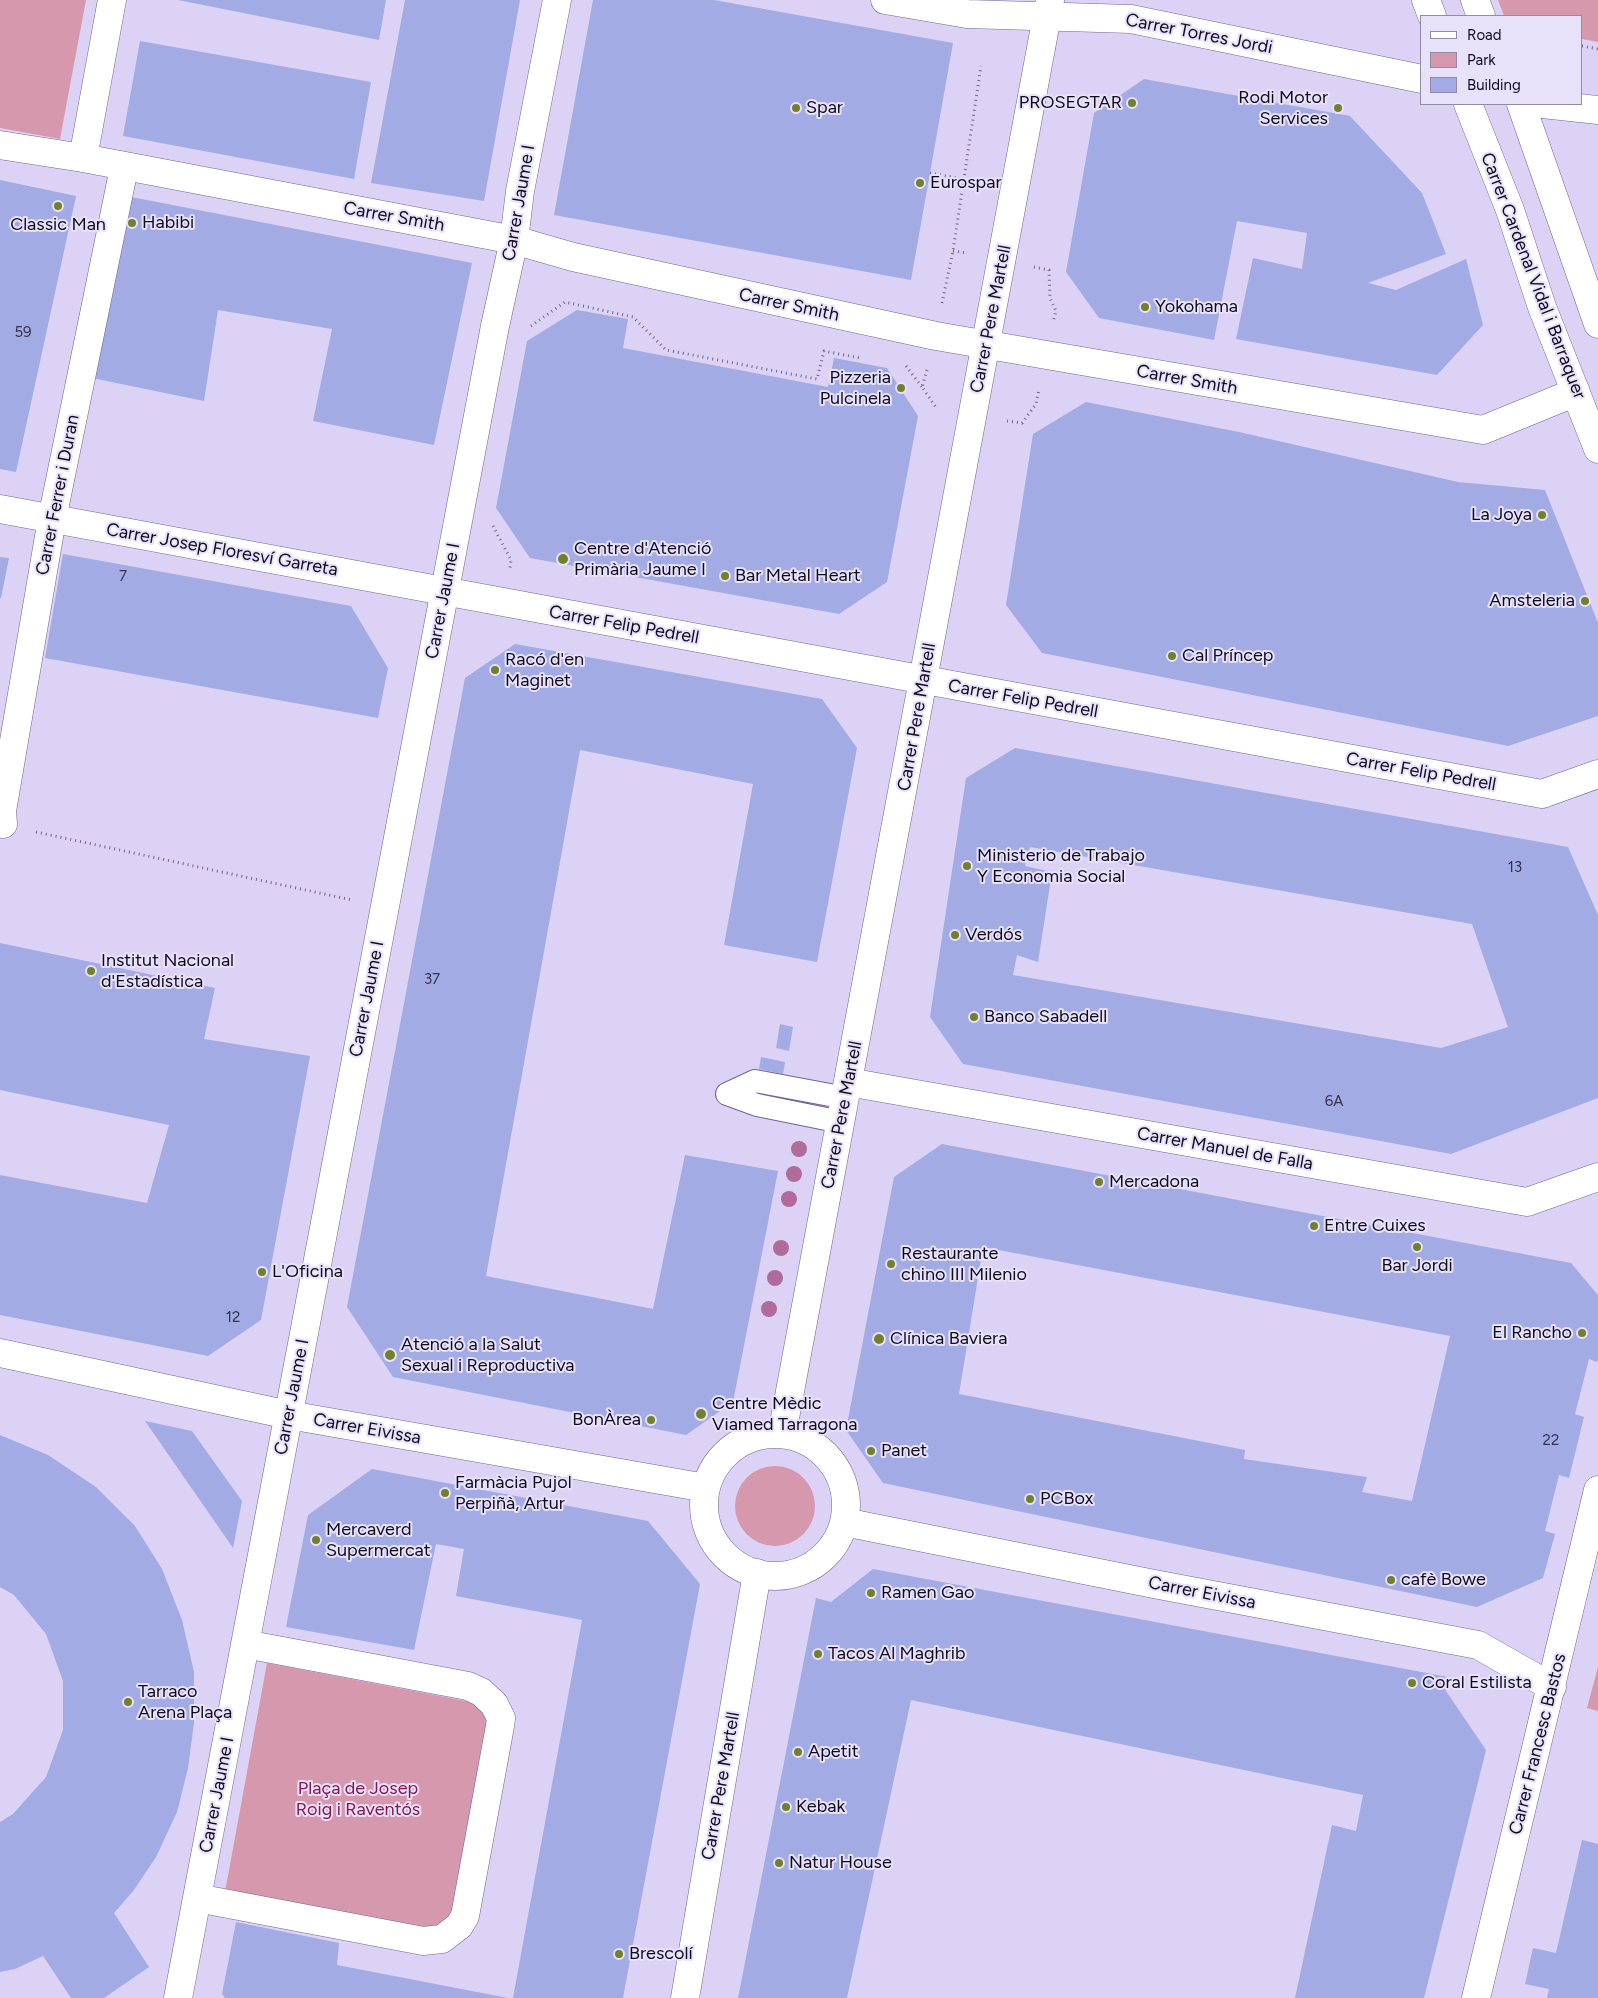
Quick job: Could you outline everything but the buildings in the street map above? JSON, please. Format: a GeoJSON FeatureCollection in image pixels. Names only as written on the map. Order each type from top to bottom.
{"type":"FeatureCollection","features":[{"type":"Feature","properties":{"kind":"street"},"geometry":{"type":"LineString","coordinates":[[83,158],[112,0]]}},
{"type":"Feature","properties":{"kind":"street","name":"Carrer Jaume I"},"geometry":{"type":"LineString","coordinates":[[178,1998],[495,326],[514,240],[520,191],[557,0]]}},
{"type":"Feature","properties":{"kind":"street","name":"Carrer Torres Jordi"},"geometry":{"type":"LineString","coordinates":[[885,0],[967,14],[1049,8],[1131,19],[1420,79]]}},
{"type":"Feature","properties":{"kind":"street"},"geometry":{"type":"LineString","coordinates":[[1426,0],[1432,15]]}},
{"type":"Feature","properties":{"kind":"street"},"geometry":{"type":"LineString","coordinates":[[1474,0],[1481,15]]}},
{"type":"Feature","properties":{"kind":"street","name":"Carrer Pere Martell"},"geometry":{"type":"LineString","coordinates":[[782,1434],[1049,8]]}},
{"type":"Feature","properties":{"kind":"street","name":"Carrer Cardenal Vidal i Barraquer"},"geometry":{"type":"LineString","coordinates":[[1468,105],[1510,210],[1542,307],[1598,449]]}},
{"type":"Feature","properties":{"kind":"street"},"geometry":{"type":"LineString","coordinates":[[1521,105],[1598,324]]}},
{"type":"Feature","properties":{"kind":"street"},"geometry":{"type":"LineString","coordinates":[[1552,105],[1598,110]]}},
{"type":"Feature","properties":{"kind":"street","name":"Carrer Smith"},"geometry":{"type":"LineString","coordinates":[[0,145],[83,158],[124,168],[514,240],[573,257],[837,316],[987,345],[1483,430],[1576,392]]}},
{"type":"Feature","properties":{"kind":"street","name":"Carrer Ferrer i Duran"},"geometry":{"type":"LineString","coordinates":[[3,824],[2,811],[52,519],[124,168]]}},
{"type":"Feature","properties":{"kind":"street","name":"Carrer Josep Floresví Garreta"},"geometry":{"type":"LineString","coordinates":[[0,509],[445,592]]}},
{"type":"Feature","properties":{"kind":"street","name":"Carrer Felip Pedrell"},"geometry":{"type":"LineString","coordinates":[[445,592],[1542,794],[1598,774]]}},
{"type":"Feature","properties":{"kind":"street","name":"Carrer Manuel de Falla"},"geometry":{"type":"LineString","coordinates":[[845,1101],[1527,1202],[1598,1177]]}},
{"type":"Feature","properties":{"kind":"street","name":"Carrer Eivissa"},"geometry":{"type":"LineString","coordinates":[[0,1353],[288,1415],[706,1488]]}},
{"type":"Feature","properties":{"kind":"street"},"geometry":{"type":"LineString","coordinates":[[782,1434],[807,1442],[828,1458],[838,1472],[844,1488],[846,1505],[844,1522],[837,1540],[826,1554],[811,1566],[794,1574],[775,1576],[757,1574],[740,1567],[725,1556],[714,1542],[706,1525],[704,1507],[706,1488],[713,1470],[726,1453],[743,1442],[762,1435],[782,1434]]}},
{"type":"Feature","properties":{"kind":"street","name":"Carrer Francesc Bastos"},"geometry":{"type":"LineString","coordinates":[[1476,1998],[1598,1490]]}},
{"type":"Feature","properties":{"kind":"street","name":"Carrer Eivissa"},"geometry":{"type":"LineString","coordinates":[[844,1522],[1154,1584],[1478,1644],[1552,1687]]}},
{"type":"Feature","properties":{"kind":"street","name":"Carrer Pere Martell"},"geometry":{"type":"LineString","coordinates":[[685,1998],[757,1574]]}},
{"type":"Feature","properties":{"kind":"street"},"geometry":{"type":"LineString","coordinates":[[197,1898],[423,1941],[442,1939],[459,1926],[465,1916],[501,1718],[494,1704],[480,1692],[468,1686],[246,1644]]}},
{"type":"Feature","properties":{"kind":"path"},"geometry":{"type":"LineString","coordinates":[[1583,46],[1598,49]]}},
{"type":"Feature","properties":{"kind":"path"},"geometry":{"type":"LineString","coordinates":[[953,251],[981,66]]}},
{"type":"Feature","properties":{"kind":"path"},"geometry":{"type":"LineString","coordinates":[[930,172],[964,179]]}},
{"type":"Feature","properties":{"kind":"path"},"geometry":{"type":"LineString","coordinates":[[529,328],[565,302],[632,317],[666,350],[817,379],[824,350],[870,360]]}},
{"type":"Feature","properties":{"kind":"path"},"geometry":{"type":"LineString","coordinates":[[897,365],[906,366],[922,387]]}},
{"type":"Feature","properties":{"kind":"path"},"geometry":{"type":"LineString","coordinates":[[491,523],[511,560],[505,603]]}},
{"type":"Feature","properties":{"kind":"path"},"geometry":{"type":"LineString","coordinates":[[3,824],[385,907]]}},
{"type":"Feature","properties":{"kind":"green space"},"geometry":{"type":"Polygon","coordinates":[[[0,0],[86,0],[60,139],[0,128],[0,0]]]}},
{"type":"Feature","properties":{"kind":"green space"},"geometry":{"type":"Polygon","coordinates":[[[1498,0],[1598,0],[1598,42],[1583,39],[1583,15],[1504,15],[1498,0]]]}},
{"type":"Feature","properties":{"kind":"green space"},"geometry":{"type":"Polygon","coordinates":[[[775,1466],[790,1469],[803,1478],[812,1491],[815,1506],[812,1521],[803,1534],[790,1543],[775,1546],[760,1543],[747,1534],[738,1521],[735,1506],[738,1491],[747,1478],[760,1469],[775,1466]]]}},
{"type":"Feature","properties":{"kind":"green space","name":"Plaça de Josep Roig i Raventós"},"geometry":{"type":"Polygon","coordinates":[[[267,1663],[471,1702],[478,1705],[488,1718],[452,1916],[435,1930],[225,1892],[267,1663]]]}},
{"type":"Feature","properties":{"kind":"green space"},"geometry":{"type":"Polygon","coordinates":[[[1598,1667],[1598,1711],[1587,1708],[1598,1667]]]}},
{"type":"Feature","properties":{"kind":"place","name":"PROSEGTAR"},"geometry":{"type":"Point","coordinates":[1132,103]}},
{"type":"Feature","properties":{"kind":"place","name":"Spar"},"geometry":{"type":"Point","coordinates":[796,108]}},
{"type":"Feature","properties":{"kind":"place","name":"Rodi Motor Services"},"geometry":{"type":"Point","coordinates":[1338,108]}},
{"type":"Feature","properties":{"kind":"place","name":"Eurospar"},"geometry":{"type":"Point","coordinates":[920,183]}},
{"type":"Feature","properties":{"kind":"place","name":"Classic Man"},"geometry":{"type":"Point","coordinates":[58,206]}},
{"type":"Feature","properties":{"kind":"place","name":"Habibi"},"geometry":{"type":"Point","coordinates":[132,223]}},
{"type":"Feature","properties":{"kind":"place","name":"Yokohama"},"geometry":{"type":"Point","coordinates":[1145,307]}},
{"type":"Feature","properties":{"kind":"place","name":"Pizzeria Pulcinela"},"geometry":{"type":"Point","coordinates":[901,388]}},
{"type":"Feature","properties":{"kind":"place","name":"La Joya"},"geometry":{"type":"Point","coordinates":[1542,515]}},
{"type":"Feature","properties":{"kind":"place","name":"Centre d'Atenció Primària Jaume I"},"geometry":{"type":"Point","coordinates":[563,559]}},
{"type":"Feature","properties":{"kind":"place","name":"Bar Metal Heart"},"geometry":{"type":"Point","coordinates":[725,576]}},
{"type":"Feature","properties":{"kind":"place","name":"Amsteleria"},"geometry":{"type":"Point","coordinates":[1585,601]}},
{"type":"Feature","properties":{"kind":"place","name":"Cal Príncep"},"geometry":{"type":"Point","coordinates":[1172,656]}},
{"type":"Feature","properties":{"kind":"place","name":"Racó d'en Maginet"},"geometry":{"type":"Point","coordinates":[495,670]}},
{"type":"Feature","properties":{"kind":"place","name":"Ministerio de Trabajo Y Economia Social"},"geometry":{"type":"Point","coordinates":[967,866]}},
{"type":"Feature","properties":{"kind":"place","name":"Verdós"},"geometry":{"type":"Point","coordinates":[955,935]}},
{"type":"Feature","properties":{"kind":"place","name":"Institut Nacional d'Estadística"},"geometry":{"type":"Point","coordinates":[91,971]}},
{"type":"Feature","properties":{"kind":"place","name":"Banco Sabadell"},"geometry":{"type":"Point","coordinates":[974,1017]}},
{"type":"Feature","properties":{"kind":"place","name":"Mercadona"},"geometry":{"type":"Point","coordinates":[1099,1182]}},
{"type":"Feature","properties":{"kind":"place","name":"Entre Cuixes"},"geometry":{"type":"Point","coordinates":[1314,1226]}},
{"type":"Feature","properties":{"kind":"place","name":"Bar Jordi"},"geometry":{"type":"Point","coordinates":[1417,1247]}},
{"type":"Feature","properties":{"kind":"place","name":"Restaurante chino III Milenio"},"geometry":{"type":"Point","coordinates":[891,1264]}},
{"type":"Feature","properties":{"kind":"place","name":"L'Oficina"},"geometry":{"type":"Point","coordinates":[262,1272]}},
{"type":"Feature","properties":{"kind":"place","name":"El Rancho"},"geometry":{"type":"Point","coordinates":[1582,1333]}},
{"type":"Feature","properties":{"kind":"place","name":"Clínica Baviera"},"geometry":{"type":"Point","coordinates":[879,1339]}},
{"type":"Feature","properties":{"kind":"place","name":"Atenció a la Salut Sexual i Reproductiva"},"geometry":{"type":"Point","coordinates":[390,1355]}},
{"type":"Feature","properties":{"kind":"place","name":"Centre Mèdic Viamed Tarragona"},"geometry":{"type":"Point","coordinates":[701,1414]}},
{"type":"Feature","properties":{"kind":"place","name":"BonÀrea"},"geometry":{"type":"Point","coordinates":[651,1420]}},
{"type":"Feature","properties":{"kind":"place","name":"Panet"},"geometry":{"type":"Point","coordinates":[871,1451]}},
{"type":"Feature","properties":{"kind":"place","name":"Farmàcia Pujol Perpiñà, Artur"},"geometry":{"type":"Point","coordinates":[445,1493]}},
{"type":"Feature","properties":{"kind":"place","name":"PCBox"},"geometry":{"type":"Point","coordinates":[1030,1499]}},
{"type":"Feature","properties":{"kind":"place","name":"Mercaverd Supermercat"},"geometry":{"type":"Point","coordinates":[316,1540]}},
{"type":"Feature","properties":{"kind":"place","name":"cafè Bowe"},"geometry":{"type":"Point","coordinates":[1391,1580]}},
{"type":"Feature","properties":{"kind":"place","name":"Ramen Gao"},"geometry":{"type":"Point","coordinates":[871,1593]}},
{"type":"Feature","properties":{"kind":"place","name":"Tacos Al Maghrib"},"geometry":{"type":"Point","coordinates":[818,1654]}},
{"type":"Feature","properties":{"kind":"place","name":"Coral Estilista"},"geometry":{"type":"Point","coordinates":[1412,1683]}},
{"type":"Feature","properties":{"kind":"place","name":"Tarraco Arena Plaça"},"geometry":{"type":"Point","coordinates":[128,1702]}},
{"type":"Feature","properties":{"kind":"place","name":"Apetit"},"geometry":{"type":"Point","coordinates":[798,1752]}},
{"type":"Feature","properties":{"kind":"place","name":"Kebak"},"geometry":{"type":"Point","coordinates":[786,1807]}},
{"type":"Feature","properties":{"kind":"place","name":"Natur House"},"geometry":{"type":"Point","coordinates":[779,1863]}},
{"type":"Feature","properties":{"kind":"place","name":"Brescolí"},"geometry":{"type":"Point","coordinates":[619,1954]}}]}
